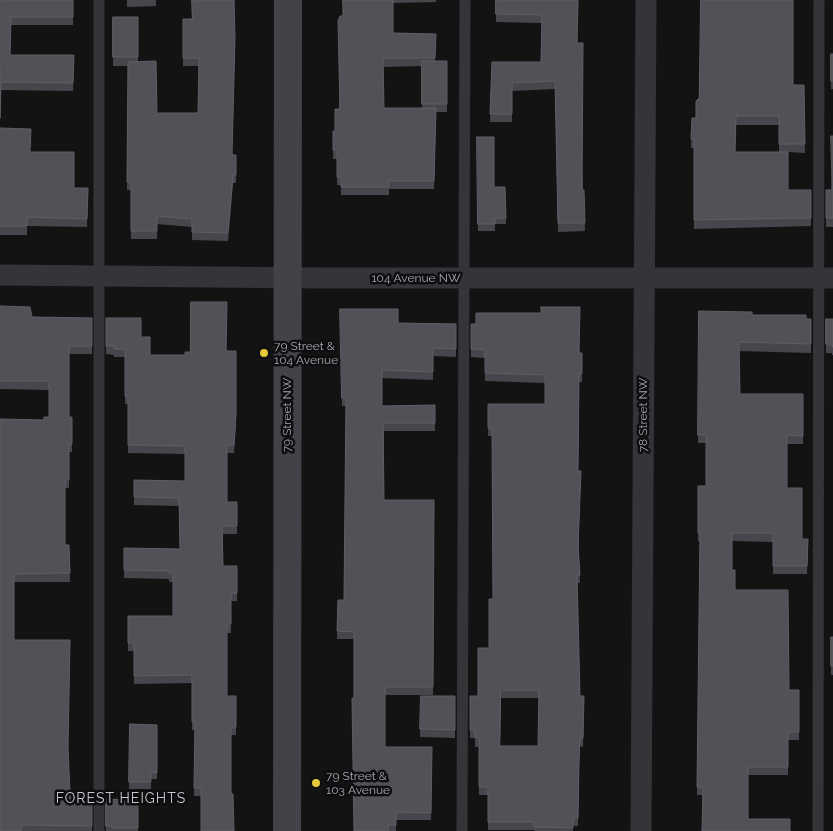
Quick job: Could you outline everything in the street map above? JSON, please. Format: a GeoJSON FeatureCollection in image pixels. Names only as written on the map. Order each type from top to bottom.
{"type":"FeatureCollection","features":[{"type":"Feature","properties":{"kind":"street","name":"79 Street NW"},"geometry":{"type":"LineString","coordinates":[[287,831],[288,0]]}},
{"type":"Feature","properties":{"kind":"street","name":"78 Street NW"},"geometry":{"type":"LineString","coordinates":[[641,831],[646,0]]}},
{"type":"Feature","properties":{"kind":"street","name":"104 Avenue NW"},"geometry":{"type":"LineString","coordinates":[[0,276],[826,278]]}},
{"type":"Feature","properties":{"kind":"lane"},"geometry":{"type":"LineString","coordinates":[[99,831],[100,0]]}},
{"type":"Feature","properties":{"kind":"lane"},"geometry":{"type":"LineString","coordinates":[[462,831],[465,0]]}},
{"type":"Feature","properties":{"kind":"lane"},"geometry":{"type":"LineString","coordinates":[[818,831],[826,278],[819,0]]}},
{"type":"Feature","properties":{"kind":"building"},"geometry":{"type":"Polygon","coordinates":[[[0,0],[73,0],[73,17],[11,17],[10,55],[74,55],[73,83],[1,82],[0,118],[0,0]]]}},
{"type":"Feature","properties":{"kind":"building"},"geometry":{"type":"Polygon","coordinates":[[[192,0],[234,0],[232,155],[236,155],[236,175],[233,175],[228,233],[192,232],[192,219],[157,216],[157,231],[131,231],[131,182],[127,182],[128,62],[156,61],[157,113],[198,113],[199,58],[183,58],[183,19],[192,19],[192,0]]]}},
{"type":"Feature","properties":{"kind":"building"},"geometry":{"type":"Polygon","coordinates":[[[343,0],[393,0],[393,33],[436,34],[435,58],[383,58],[384,108],[436,108],[434,181],[389,181],[389,187],[341,187],[341,177],[337,177],[337,150],[333,150],[333,131],[335,131],[335,109],[340,109],[338,21],[340,16],[343,16],[343,0]]]}},
{"type":"Feature","properties":{"kind":"building"},"geometry":{"type":"Polygon","coordinates":[[[496,0],[578,0],[577,43],[583,43],[582,190],[584,190],[585,223],[558,223],[555,81],[512,83],[512,114],[490,114],[492,62],[541,62],[542,15],[496,14],[496,0]]]}},
{"type":"Feature","properties":{"kind":"building"},"geometry":{"type":"Polygon","coordinates":[[[701,0],[793,0],[793,85],[804,85],[805,144],[779,144],[779,116],[736,116],[735,152],[788,152],[788,190],[811,190],[811,218],[694,220],[694,139],[691,139],[692,118],[696,118],[696,101],[699,98],[701,0]]]}},
{"type":"Feature","properties":{"kind":"building"},"geometry":{"type":"Polygon","coordinates":[[[113,17],[138,17],[138,57],[113,57],[113,17]]]}},
{"type":"Feature","properties":{"kind":"building"},"geometry":{"type":"Polygon","coordinates":[[[831,54],[833,54],[833,81],[831,81],[831,54]]]}},
{"type":"Feature","properties":{"kind":"building"},"geometry":{"type":"Polygon","coordinates":[[[422,61],[447,61],[447,104],[422,104],[422,61]]]}},
{"type":"Feature","properties":{"kind":"building"},"geometry":{"type":"Polygon","coordinates":[[[0,128],[31,129],[30,152],[74,152],[74,188],[88,188],[87,219],[27,217],[27,226],[0,226],[0,128]]]}},
{"type":"Feature","properties":{"kind":"building"},"geometry":{"type":"Polygon","coordinates":[[[831,136],[833,136],[833,218],[826,218],[826,190],[832,190],[831,136]]]}},
{"type":"Feature","properties":{"kind":"building"},"geometry":{"type":"Polygon","coordinates":[[[477,137],[494,137],[494,187],[505,187],[506,218],[495,218],[495,224],[478,224],[477,137]]]}},
{"type":"Feature","properties":{"kind":"building"},"geometry":{"type":"Polygon","coordinates":[[[191,302],[227,302],[226,351],[236,351],[236,414],[234,445],[227,445],[227,502],[237,502],[237,526],[222,526],[223,566],[237,566],[237,593],[231,593],[231,624],[227,624],[227,696],[236,696],[236,727],[231,727],[231,794],[233,794],[234,831],[201,831],[201,788],[194,788],[195,722],[192,722],[192,675],[134,676],[134,643],[128,643],[128,616],[173,616],[173,573],[169,573],[169,571],[124,570],[124,548],[180,549],[179,498],[134,497],[134,480],[185,481],[185,446],[128,445],[128,396],[125,396],[125,349],[114,349],[114,346],[106,346],[106,318],[141,318],[141,337],[150,337],[150,355],[185,355],[185,352],[190,352],[191,302]]]}},
{"type":"Feature","properties":{"kind":"building"},"geometry":{"type":"Polygon","coordinates":[[[0,306],[30,307],[32,317],[92,318],[92,346],[69,346],[69,417],[72,417],[72,444],[69,444],[69,480],[65,480],[65,545],[69,545],[70,573],[14,574],[14,640],[70,640],[68,747],[70,793],[86,793],[86,799],[92,799],[92,826],[21,825],[21,831],[0,831],[0,419],[44,420],[44,417],[49,417],[49,381],[0,381],[0,306]]]}},
{"type":"Feature","properties":{"kind":"building"},"geometry":{"type":"Polygon","coordinates":[[[541,307],[580,307],[579,353],[582,353],[582,374],[579,374],[578,471],[581,471],[578,548],[580,575],[577,575],[580,696],[584,696],[583,738],[580,738],[578,818],[573,818],[573,828],[534,827],[534,822],[488,822],[488,787],[479,787],[479,738],[475,738],[475,730],[470,730],[470,696],[478,696],[478,648],[489,648],[489,599],[493,599],[492,428],[488,428],[488,404],[545,404],[545,375],[485,373],[485,350],[471,349],[471,324],[476,324],[476,313],[541,313],[541,307]],[[501,690],[500,746],[538,746],[539,690],[501,690]]]}},
{"type":"Feature","properties":{"kind":"building"},"geometry":{"type":"Polygon","coordinates":[[[340,309],[398,309],[398,323],[456,324],[456,349],[433,348],[433,372],[382,370],[382,406],[435,405],[435,423],[383,423],[384,500],[434,500],[433,687],[385,687],[385,747],[432,747],[431,813],[396,812],[396,825],[388,825],[388,831],[354,831],[352,698],[354,698],[354,632],[337,631],[338,600],[344,600],[346,398],[342,398],[340,309]]]}},
{"type":"Feature","properties":{"kind":"building"},"geometry":{"type":"Polygon","coordinates":[[[699,311],[752,312],[752,315],[806,315],[806,319],[811,319],[811,344],[739,342],[740,394],[803,394],[803,436],[787,435],[787,488],[802,488],[802,539],[808,539],[807,566],[773,566],[773,533],[732,533],[732,570],[735,570],[735,590],[788,590],[789,690],[799,690],[799,732],[788,732],[788,767],[748,767],[748,819],[790,819],[790,831],[702,831],[703,787],[697,787],[700,533],[698,533],[698,486],[706,486],[706,435],[698,435],[699,311]]]}},
{"type":"Feature","properties":{"kind":"building"},"geometry":{"type":"Polygon","coordinates":[[[826,319],[833,319],[833,347],[832,344],[826,344],[826,319]]]}},
{"type":"Feature","properties":{"kind":"building"},"geometry":{"type":"Polygon","coordinates":[[[831,637],[833,637],[833,666],[831,666],[831,637]]]}},
{"type":"Feature","properties":{"kind":"building"},"geometry":{"type":"Polygon","coordinates":[[[421,696],[455,696],[455,730],[420,729],[421,696]]]}},
{"type":"Feature","properties":{"kind":"building"},"geometry":{"type":"Polygon","coordinates":[[[130,724],[157,725],[157,773],[151,772],[151,782],[129,782],[130,724]]]}},
{"type":"Feature","properties":{"kind":"building"},"geometry":{"type":"Polygon","coordinates":[[[106,799],[138,800],[138,828],[112,828],[112,826],[106,826],[106,799]]]}},
{"type":"Feature","properties":{"kind":"place","name":"79 Street & 104 Avenue"},"geometry":{"type":"Point","coordinates":[264,353]}},
{"type":"Feature","properties":{"kind":"place","name":"79 Street & 103 Avenue"},"geometry":{"type":"Point","coordinates":[316,783]}},
{"type":"Feature","properties":{"kind":"district","name":"FOREST HEIGHTS"},"geometry":{"type":"Point","coordinates":[121,799]}}]}
